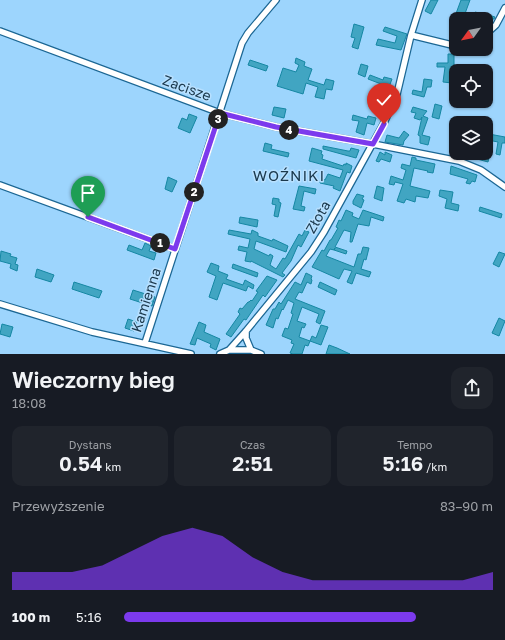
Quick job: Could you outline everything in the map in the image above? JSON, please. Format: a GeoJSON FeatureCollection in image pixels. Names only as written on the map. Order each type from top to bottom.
{"type":"FeatureCollection","features":[{"type":"Feature","properties":{"kind":"street","name":"Kamienna"},"geometry":{"type":"LineString","coordinates":[[145,343],[242,43],[248,33],[276,0]]}},
{"type":"Feature","properties":{"kind":"street","name":"Złota"},"geometry":{"type":"LineString","coordinates":[[220,354],[229,350],[246,331],[311,252],[324,232],[384,124],[397,94],[411,36],[422,0]]}},
{"type":"Feature","properties":{"kind":"street"},"geometry":{"type":"LineString","coordinates":[[493,28],[505,8]]}},
{"type":"Feature","properties":{"kind":"street","name":"Zacisze"},"geometry":{"type":"LineString","coordinates":[[0,31],[220,113],[276,127],[459,161],[481,170],[505,187]]}},
{"type":"Feature","properties":{"kind":"street"},"geometry":{"type":"LineString","coordinates":[[411,36],[449,44]]}},
{"type":"Feature","properties":{"kind":"street"},"geometry":{"type":"LineString","coordinates":[[0,185],[175,249]]}},
{"type":"Feature","properties":{"kind":"street"},"geometry":{"type":"LineString","coordinates":[[0,304],[87,331],[191,354]]}},
{"type":"Feature","properties":{"kind":"street"},"geometry":{"type":"LineString","coordinates":[[246,331],[246,338],[251,350]]}},
{"type":"Feature","properties":{"kind":"street"},"geometry":{"type":"LineString","coordinates":[[229,350],[251,350],[261,354]]}},
{"type":"Feature","properties":{"kind":"building"},"geometry":{"type":"Polygon","coordinates":[[[431,0],[438,0],[431,14],[425,11],[431,0]]]}},
{"type":"Feature","properties":{"kind":"building"},"geometry":{"type":"Polygon","coordinates":[[[461,0],[470,0],[466,12],[457,12],[461,0]]]}},
{"type":"Feature","properties":{"kind":"building"},"geometry":{"type":"Polygon","coordinates":[[[354,24],[364,27],[358,49],[352,47],[355,38],[351,37],[354,24]]]}},
{"type":"Feature","properties":{"kind":"building"},"geometry":{"type":"Polygon","coordinates":[[[385,27],[407,34],[401,50],[376,45],[378,39],[395,43],[397,36],[383,31],[385,27]]]}},
{"type":"Feature","properties":{"kind":"building"},"geometry":{"type":"Polygon","coordinates":[[[448,54],[449,56],[454,56],[454,64],[449,64],[449,83],[443,82],[445,67],[437,67],[437,63],[448,63],[448,54]]]}},
{"type":"Feature","properties":{"kind":"building"},"geometry":{"type":"Polygon","coordinates":[[[296,58],[305,62],[304,66],[312,69],[308,80],[324,85],[326,79],[334,81],[332,90],[326,89],[324,99],[315,97],[318,87],[306,83],[303,94],[277,86],[283,68],[296,72],[299,65],[295,63],[296,58]]]}},
{"type":"Feature","properties":{"kind":"building"},"geometry":{"type":"Polygon","coordinates":[[[250,60],[268,66],[266,71],[248,65],[250,60]]]}},
{"type":"Feature","properties":{"kind":"building"},"geometry":{"type":"Polygon","coordinates":[[[361,64],[368,66],[365,77],[358,74],[361,64]]]}},
{"type":"Feature","properties":{"kind":"building"},"geometry":{"type":"Polygon","coordinates":[[[370,75],[383,80],[384,77],[392,79],[389,87],[368,79],[370,75]]]}},
{"type":"Feature","properties":{"kind":"building"},"geometry":{"type":"Polygon","coordinates":[[[424,79],[432,80],[431,87],[427,87],[424,97],[412,94],[413,90],[422,92],[424,79]]]}},
{"type":"Feature","properties":{"kind":"building"},"geometry":{"type":"Polygon","coordinates":[[[435,104],[442,106],[439,119],[432,117],[435,104]]]}},
{"type":"Feature","properties":{"kind":"building"},"geometry":{"type":"Polygon","coordinates":[[[274,107],[286,109],[284,118],[272,115],[274,107]]]}},
{"type":"Feature","properties":{"kind":"building"},"geometry":{"type":"Polygon","coordinates":[[[413,107],[427,111],[423,116],[428,118],[422,135],[430,137],[428,145],[420,143],[420,136],[418,135],[422,117],[420,120],[414,118],[416,113],[411,112],[413,107]]]}},
{"type":"Feature","properties":{"kind":"building"},"geometry":{"type":"Polygon","coordinates":[[[189,114],[197,117],[190,133],[178,128],[182,118],[187,120],[189,114]]]}},
{"type":"Feature","properties":{"kind":"building"},"geometry":{"type":"Polygon","coordinates":[[[353,115],[367,119],[368,116],[376,118],[374,125],[367,123],[364,135],[356,132],[359,121],[352,120],[353,115]]]}},
{"type":"Feature","properties":{"kind":"building"},"geometry":{"type":"Polygon","coordinates":[[[404,131],[409,135],[404,141],[403,145],[385,142],[387,135],[399,138],[404,131]]]}},
{"type":"Feature","properties":{"kind":"building"},"geometry":{"type":"Polygon","coordinates":[[[493,135],[505,137],[505,143],[502,143],[500,155],[496,154],[498,142],[493,141],[493,135]]]}},
{"type":"Feature","properties":{"kind":"building"},"geometry":{"type":"Polygon","coordinates":[[[265,143],[272,145],[271,149],[289,153],[288,157],[263,151],[265,143]]]}},
{"type":"Feature","properties":{"kind":"building"},"geometry":{"type":"Polygon","coordinates":[[[323,146],[348,151],[350,151],[351,148],[359,150],[356,158],[323,149],[323,146]]]}},
{"type":"Feature","properties":{"kind":"building"},"geometry":{"type":"Polygon","coordinates":[[[312,148],[322,151],[322,159],[343,166],[344,164],[346,165],[346,163],[352,166],[350,173],[347,172],[340,191],[333,188],[334,186],[320,183],[321,178],[325,180],[328,174],[340,178],[343,170],[309,161],[312,148]]]}},
{"type":"Feature","properties":{"kind":"building"},"geometry":{"type":"Polygon","coordinates":[[[380,152],[385,155],[385,152],[392,155],[390,162],[381,159],[379,162],[376,161],[380,152]]]}},
{"type":"Feature","properties":{"kind":"building"},"geometry":{"type":"Polygon","coordinates":[[[412,157],[416,158],[416,160],[435,164],[433,173],[414,168],[410,186],[430,191],[428,198],[416,196],[415,202],[406,199],[404,203],[397,201],[403,184],[395,182],[394,185],[389,184],[391,176],[403,180],[406,170],[401,168],[402,164],[410,166],[412,157]]]}},
{"type":"Feature","properties":{"kind":"building"},"geometry":{"type":"Polygon","coordinates":[[[451,166],[477,175],[475,182],[472,181],[470,184],[466,183],[468,179],[450,174],[451,166]]]}},
{"type":"Feature","properties":{"kind":"building"},"geometry":{"type":"Polygon","coordinates":[[[168,177],[177,181],[172,192],[165,189],[168,177]]]}},
{"type":"Feature","properties":{"kind":"building"},"geometry":{"type":"Polygon","coordinates":[[[299,186],[316,189],[315,194],[304,191],[301,206],[305,207],[304,211],[293,209],[299,186]]]}},
{"type":"Feature","properties":{"kind":"building"},"geometry":{"type":"Polygon","coordinates":[[[377,186],[384,188],[382,201],[374,198],[377,186]]]}},
{"type":"Feature","properties":{"kind":"building"},"geometry":{"type":"Polygon","coordinates":[[[440,190],[453,192],[451,203],[459,205],[458,211],[445,208],[447,199],[439,196],[440,190]]]}},
{"type":"Feature","properties":{"kind":"building"},"geometry":{"type":"Polygon","coordinates":[[[84,194],[99,200],[96,208],[93,206],[91,210],[84,208],[86,203],[81,201],[84,194]]]}},
{"type":"Feature","properties":{"kind":"building"},"geometry":{"type":"Polygon","coordinates":[[[357,194],[364,196],[362,199],[364,200],[361,208],[353,204],[357,194]]]}},
{"type":"Feature","properties":{"kind":"building"},"geometry":{"type":"Polygon","coordinates":[[[273,198],[279,199],[279,202],[281,203],[278,217],[274,216],[276,205],[272,204],[273,198]]]}},
{"type":"Feature","properties":{"kind":"building"},"geometry":{"type":"Polygon","coordinates":[[[480,207],[502,214],[501,218],[479,211],[480,207]]]}},
{"type":"Feature","properties":{"kind":"building"},"geometry":{"type":"Polygon","coordinates":[[[346,210],[353,213],[352,216],[359,219],[363,210],[384,217],[383,221],[371,217],[369,226],[358,224],[352,242],[350,242],[351,232],[344,230],[335,247],[347,251],[346,254],[330,249],[326,256],[354,267],[358,254],[361,254],[363,247],[369,248],[366,260],[364,259],[361,269],[371,272],[369,277],[356,273],[352,284],[347,282],[352,271],[344,269],[339,279],[312,267],[322,250],[324,251],[331,240],[338,228],[336,227],[339,220],[341,221],[346,210]]]}},
{"type":"Feature","properties":{"kind":"building"},"geometry":{"type":"Polygon","coordinates":[[[240,217],[258,220],[257,227],[239,223],[240,217]]]}},
{"type":"Feature","properties":{"kind":"building"},"geometry":{"type":"Polygon","coordinates":[[[229,230],[251,234],[252,230],[258,233],[258,236],[272,241],[273,239],[288,246],[286,252],[256,241],[254,249],[269,256],[270,254],[273,256],[270,265],[276,269],[283,258],[285,259],[299,234],[302,236],[305,230],[309,232],[301,247],[298,245],[291,261],[282,273],[285,275],[283,277],[251,261],[245,261],[247,252],[238,250],[239,246],[248,248],[250,239],[228,234],[229,230]]]}},
{"type":"Feature","properties":{"kind":"building"},"geometry":{"type":"Polygon","coordinates":[[[145,243],[151,246],[149,251],[156,253],[154,260],[127,250],[129,245],[142,250],[145,243]]]}},
{"type":"Feature","properties":{"kind":"building"},"geometry":{"type":"Polygon","coordinates":[[[1,251],[11,254],[10,256],[17,258],[15,264],[18,265],[17,271],[10,268],[11,264],[0,261],[1,251]]]}},
{"type":"Feature","properties":{"kind":"building"},"geometry":{"type":"Polygon","coordinates":[[[499,252],[505,254],[499,267],[493,264],[499,252]]]}},
{"type":"Feature","properties":{"kind":"building"},"geometry":{"type":"Polygon","coordinates":[[[211,263],[219,266],[218,271],[228,275],[226,279],[243,285],[245,280],[254,285],[253,289],[248,286],[246,291],[223,283],[217,300],[209,297],[216,276],[207,272],[211,263]]]}},
{"type":"Feature","properties":{"kind":"building"},"geometry":{"type":"Polygon","coordinates":[[[233,264],[258,273],[257,277],[232,268],[233,264]]]}},
{"type":"Feature","properties":{"kind":"building"},"geometry":{"type":"Polygon","coordinates":[[[37,269],[54,275],[51,282],[35,277],[37,269]]]}},
{"type":"Feature","properties":{"kind":"building"},"geometry":{"type":"Polygon","coordinates":[[[306,273],[312,276],[311,284],[307,282],[302,293],[299,292],[295,299],[325,311],[320,324],[316,322],[319,314],[302,307],[297,321],[306,324],[304,328],[302,327],[299,337],[310,341],[308,346],[305,345],[302,354],[293,354],[290,353],[294,344],[291,343],[292,340],[282,336],[285,328],[288,329],[293,314],[291,313],[294,303],[288,300],[278,319],[276,318],[273,328],[266,325],[273,309],[275,309],[279,302],[281,304],[295,282],[301,285],[306,273]]]}},
{"type":"Feature","properties":{"kind":"building"},"geometry":{"type":"Polygon","coordinates":[[[267,276],[277,280],[265,297],[263,295],[246,320],[244,319],[231,337],[226,334],[240,314],[238,312],[240,308],[242,309],[248,302],[251,300],[252,301],[258,292],[256,291],[267,276]]]}},
{"type":"Feature","properties":{"kind":"building"},"geometry":{"type":"Polygon","coordinates":[[[74,282],[102,291],[99,298],[72,289],[74,282]]]}},
{"type":"Feature","properties":{"kind":"building"},"geometry":{"type":"Polygon","coordinates":[[[320,282],[337,290],[335,295],[318,287],[320,282]]]}},
{"type":"Feature","properties":{"kind":"building"},"geometry":{"type":"Polygon","coordinates":[[[133,290],[155,297],[152,306],[130,299],[133,290]]]}},
{"type":"Feature","properties":{"kind":"building"},"geometry":{"type":"Polygon","coordinates":[[[499,318],[505,321],[499,336],[492,333],[499,318]]]}},
{"type":"Feature","properties":{"kind":"building"},"geometry":{"type":"Polygon","coordinates":[[[128,319],[137,322],[134,331],[125,328],[128,319]]]}},
{"type":"Feature","properties":{"kind":"building"},"geometry":{"type":"Polygon","coordinates":[[[199,322],[206,325],[204,332],[220,339],[216,350],[210,347],[211,344],[197,338],[195,345],[190,344],[199,322]]]}},
{"type":"Feature","properties":{"kind":"building"},"geometry":{"type":"Polygon","coordinates":[[[2,324],[13,327],[10,337],[0,334],[2,324]]]}},
{"type":"Feature","properties":{"kind":"building"},"geometry":{"type":"Polygon","coordinates":[[[321,325],[328,327],[321,345],[310,341],[312,336],[316,338],[321,325]]]}},
{"type":"Feature","properties":{"kind":"building"},"geometry":{"type":"Polygon","coordinates":[[[329,345],[337,348],[350,354],[326,354],[329,345]]]}},
{"type":"Feature","properties":{"kind":"district","name":"WOŹNIKI"},"geometry":{"type":"Point","coordinates":[289,176]}},
{"type":"Feature","properties":{"kind":"route"},"geometry":{"type":"LineString","coordinates":[[88,217],[175,249],[220,113],[276,127],[373,144],[384,124]]}}]}
